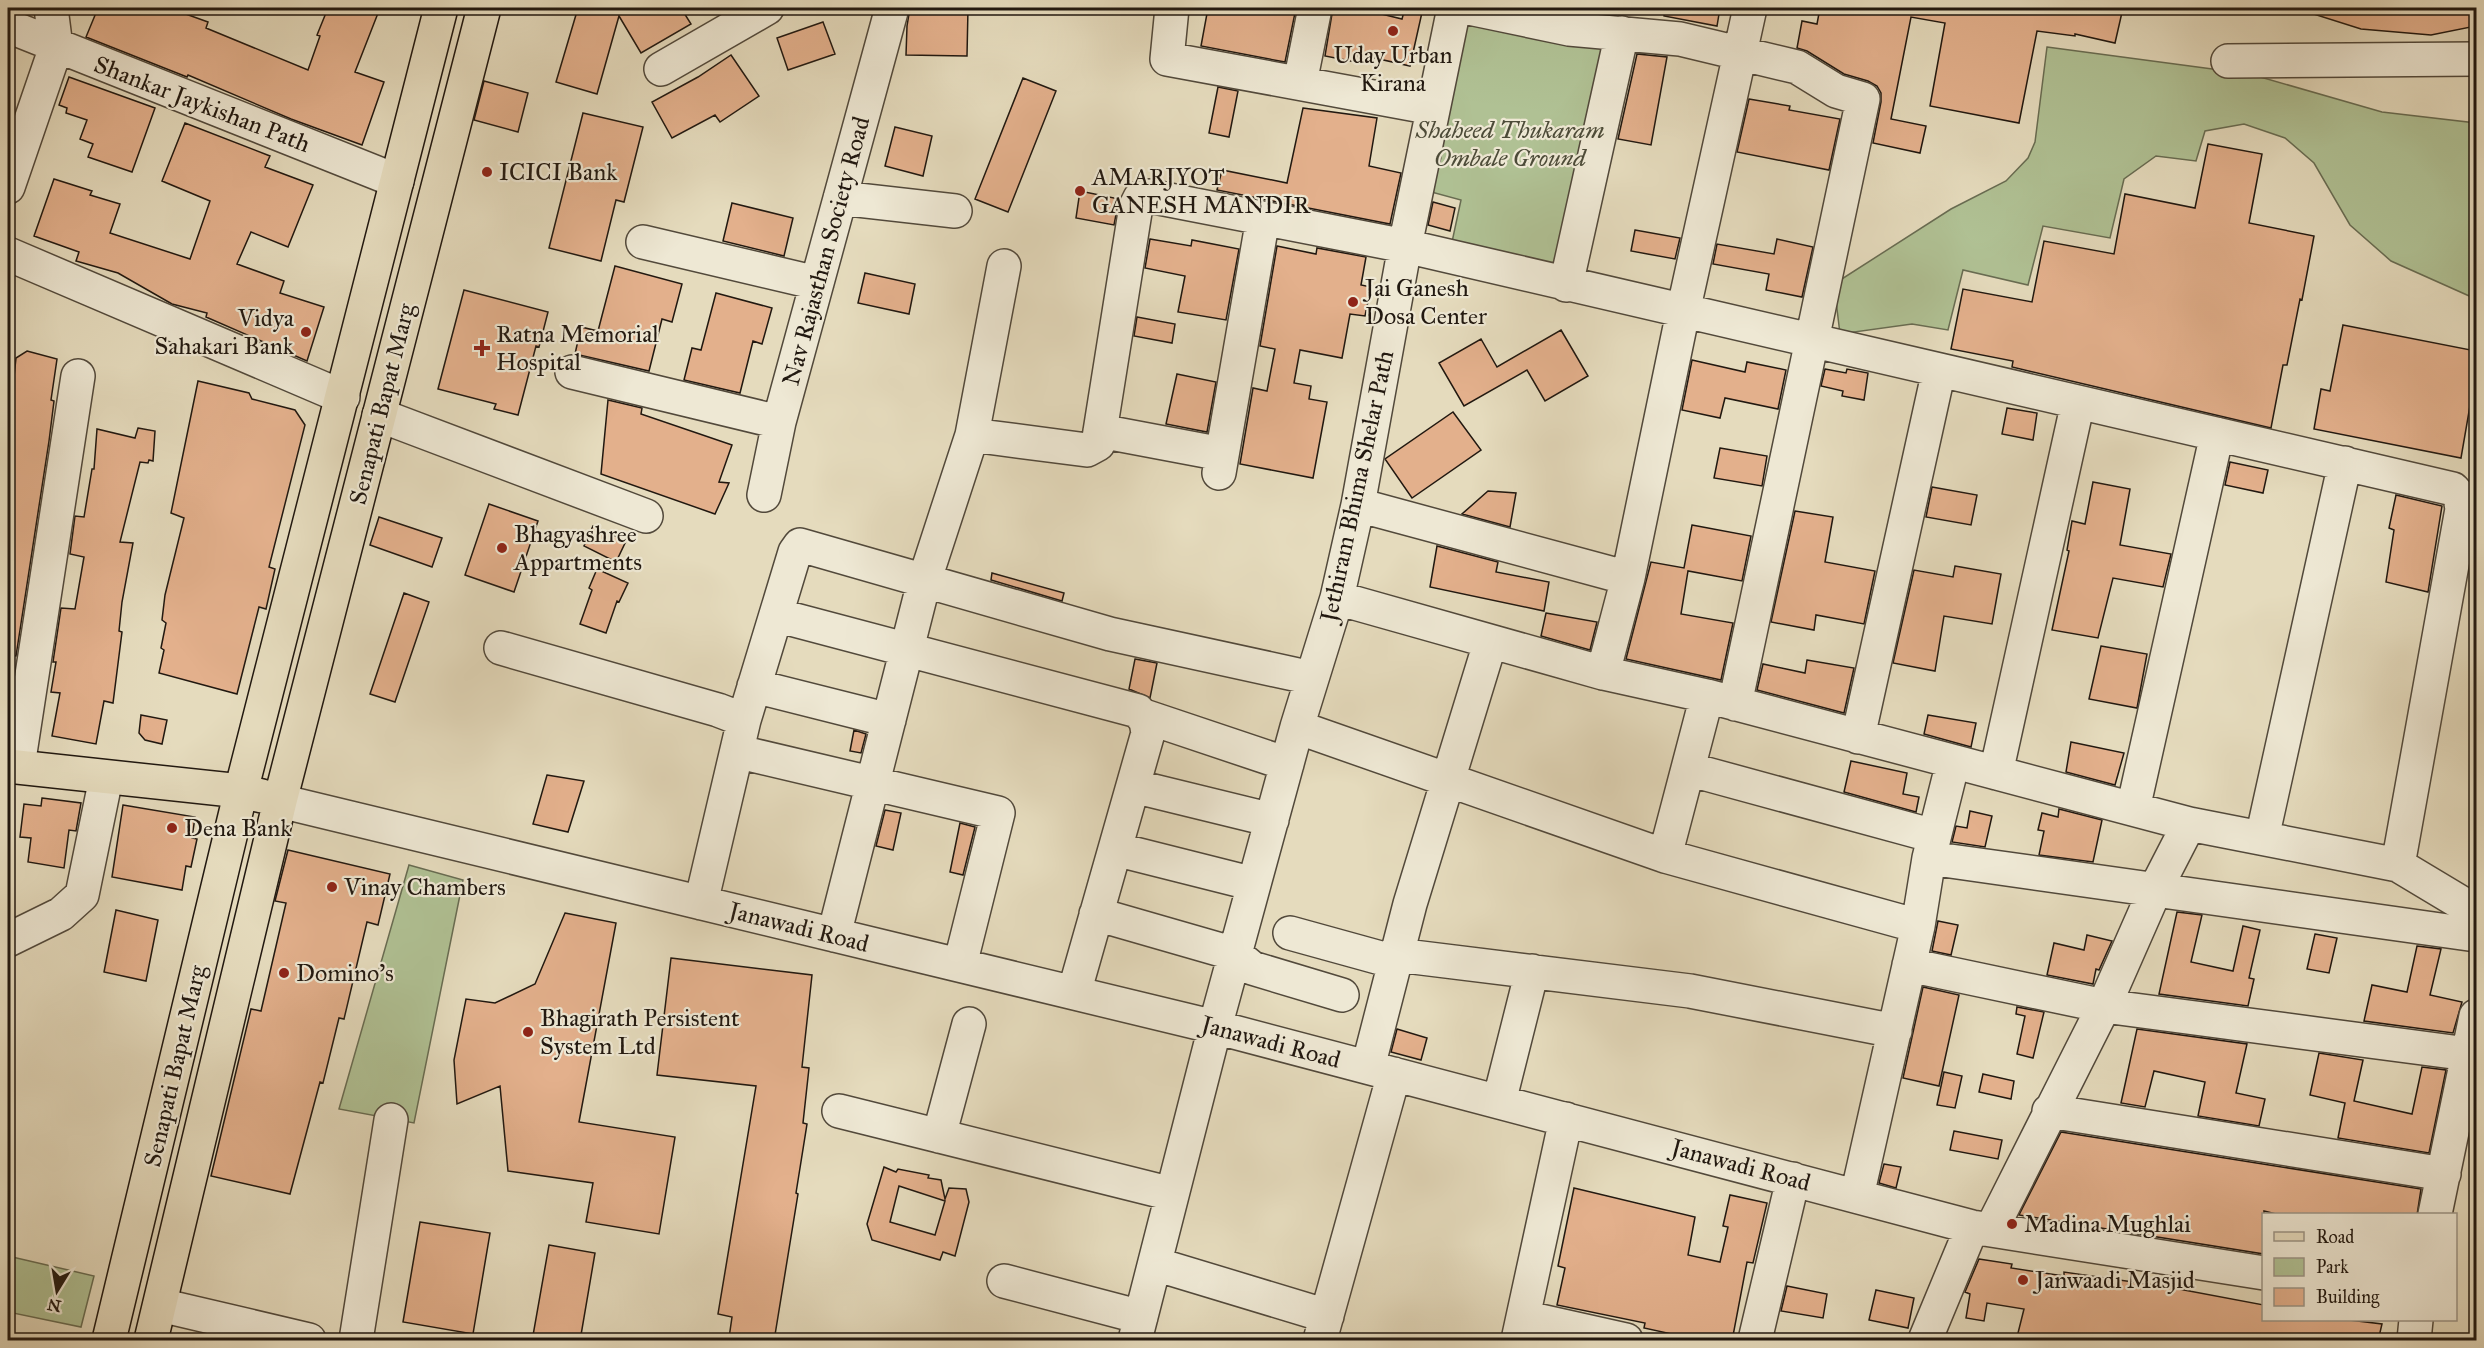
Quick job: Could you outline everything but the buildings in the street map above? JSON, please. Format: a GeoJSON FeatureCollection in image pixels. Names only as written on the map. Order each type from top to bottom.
{"type":"FeatureCollection","features":[{"type":"Feature","properties":{"kind":"main road","name":"Senapati Bapat Marg"},"geometry":{"type":"LineString","coordinates":[[109,1341],[241,791],[441,8]]}},
{"type":"Feature","properties":{"kind":"main road","name":"Senapati Bapat Marg"},"geometry":{"type":"LineString","coordinates":[[151,1341],[280,801],[484,8]]}},
{"type":"Feature","properties":{"kind":"main road"},"geometry":{"type":"LineString","coordinates":[[13,766],[241,791],[280,801]]}},
{"type":"Feature","properties":{"kind":"street"},"geometry":{"type":"LineString","coordinates":[[8,187],[15,142],[56,47],[51,8]]}},
{"type":"Feature","properties":{"kind":"street"},"geometry":{"type":"LineString","coordinates":[[661,69],[768,8]]}},
{"type":"Feature","properties":{"kind":"street","name":"Nav Rajasthan Society Road"},"geometry":{"type":"LineString","coordinates":[[764,495],[779,422],[892,8]]}},
{"type":"Feature","properties":{"kind":"street"},"geometry":{"type":"LineString","coordinates":[[1172,8],[1167,59],[1434,108]]}},
{"type":"Feature","properties":{"kind":"street"},"geometry":{"type":"LineString","coordinates":[[1300,83],[1315,8]]}},
{"type":"Feature","properties":{"kind":"street","name":"Jethiram Bhima Shelar Path"},"geometry":{"type":"LineString","coordinates":[[1138,1329],[1215,1027],[1297,727],[1337,598],[1358,505],[1404,246],[1454,8]]}},
{"type":"Feature","properties":{"kind":"street"},"geometry":{"type":"LineString","coordinates":[[1469,8],[1572,18],[1623,33],[1680,39],[1797,67],[1836,91],[1863,99],[1811,340],[1721,700],[1688,769],[1665,856]]}},
{"type":"Feature","properties":{"kind":"street"},"geometry":{"type":"LineString","coordinates":[[1603,673],[1628,578],[1683,312],[1750,8]]}},
{"type":"Feature","properties":{"kind":"street","name":"Shankar Jaykishan Path"},"geometry":{"type":"LineString","coordinates":[[8,26],[397,181]]}},
{"type":"Feature","properties":{"kind":"street"},"geometry":{"type":"LineString","coordinates":[[1566,285],[1623,33]]}},
{"type":"Feature","properties":{"kind":"street"},"geometry":{"type":"LineString","coordinates":[[2228,61],[2476,59]]}},
{"type":"Feature","properties":{"kind":"street"},"geometry":{"type":"LineString","coordinates":[[972,435],[1087,450],[1098,444],[1136,206],[1140,198],[1149,196],[1404,246],[2453,489],[2460,497],[2462,509],[2398,865]]}},
{"type":"Feature","properties":{"kind":"street"},"geometry":{"type":"LineString","coordinates":[[840,198],[955,211]]}},
{"type":"Feature","properties":{"kind":"street"},"geometry":{"type":"LineString","coordinates":[[1100,430],[1221,464],[1263,219]]}},
{"type":"Feature","properties":{"kind":"street"},"geometry":{"type":"LineString","coordinates":[[643,242],[817,283]]}},
{"type":"Feature","properties":{"kind":"street"},"geometry":{"type":"LineString","coordinates":[[8,254],[343,396]]}},
{"type":"Feature","properties":{"kind":"street"},"geometry":{"type":"LineString","coordinates":[[834,935],[924,582],[972,435],[1004,266]]}},
{"type":"Feature","properties":{"kind":"street"},"geometry":{"type":"LineString","coordinates":[[1858,737],[1940,370]]}},
{"type":"Feature","properties":{"kind":"street"},"geometry":{"type":"LineString","coordinates":[[572,372],[779,422]]}},
{"type":"Feature","properties":{"kind":"street"},"geometry":{"type":"LineString","coordinates":[[13,766],[78,376]]}},
{"type":"Feature","properties":{"kind":"street"},"geometry":{"type":"LineString","coordinates":[[1996,773],[2078,402]]}},
{"type":"Feature","properties":{"kind":"street"},"geometry":{"type":"LineString","coordinates":[[379,415],[646,516]]}},
{"type":"Feature","properties":{"kind":"street"},"geometry":{"type":"LineString","coordinates":[[2133,809],[2217,434]]}},
{"type":"Feature","properties":{"kind":"street"},"geometry":{"type":"LineString","coordinates":[[2262,838],[2345,463]]}},
{"type":"Feature","properties":{"kind":"street"},"geometry":{"type":"LineString","coordinates":[[1358,505],[1628,578]]}},
{"type":"Feature","properties":{"kind":"street"},"geometry":{"type":"LineString","coordinates":[[701,903],[744,720],[795,552],[800,545],[1110,634],[1312,678]]}},
{"type":"Feature","properties":{"kind":"street"},"geometry":{"type":"LineString","coordinates":[[1337,598],[1603,673],[1721,700],[2189,824],[2398,865],[2468,907],[2476,921]]}},
{"type":"Feature","properties":{"kind":"street"},"geometry":{"type":"LineString","coordinates":[[776,615],[906,652],[1138,711],[1146,721],[1148,733],[1074,993]]}},
{"type":"Feature","properties":{"kind":"street"},"geometry":{"type":"LineString","coordinates":[[1155,1264],[1324,1328],[1381,1071],[1396,958],[1447,780],[1490,643]]}},
{"type":"Feature","properties":{"kind":"street"},"geometry":{"type":"LineString","coordinates":[[501,648],[718,710],[744,720]]}},
{"type":"Feature","properties":{"kind":"street"},"geometry":{"type":"LineString","coordinates":[[754,686],[889,720]]}},
{"type":"Feature","properties":{"kind":"street"},"geometry":{"type":"LineString","coordinates":[[1141,715],[1287,764]]}},
{"type":"Feature","properties":{"kind":"street"},"geometry":{"type":"LineString","coordinates":[[1297,727],[1665,856],[1918,926]]}},
{"type":"Feature","properties":{"kind":"street"},"geometry":{"type":"LineString","coordinates":[[752,755],[998,813],[960,965]]}},
{"type":"Feature","properties":{"kind":"street"},"geometry":{"type":"LineString","coordinates":[[1857,1196],[1910,965],[1931,847],[1953,762]]}},
{"type":"Feature","properties":{"kind":"street"},"geometry":{"type":"LineString","coordinates":[[1688,769],[1931,847],[2155,890],[2476,935]]}},
{"type":"Feature","properties":{"kind":"street"},"geometry":{"type":"LineString","coordinates":[[8,940],[61,914],[82,895],[106,778]]}},
{"type":"Feature","properties":{"kind":"street"},"geometry":{"type":"LineString","coordinates":[[1133,786],[1272,820]]}},
{"type":"Feature","properties":{"kind":"street","name":"Janawadi Road"},"geometry":{"type":"LineString","coordinates":[[280,801],[1215,1027],[1981,1229],[2262,1273]]}},
{"type":"Feature","properties":{"kind":"street"},"geometry":{"type":"LineString","coordinates":[[1926,1341],[1981,1229],[2049,1111],[2104,1005],[2155,890],[2189,824]]}},
{"type":"Feature","properties":{"kind":"street"},"geometry":{"type":"LineString","coordinates":[[1115,849],[1254,884]]}},
{"type":"Feature","properties":{"kind":"street"},"geometry":{"type":"LineString","coordinates":[[1096,914],[1235,954],[1252,968],[1342,995]]}},
{"type":"Feature","properties":{"kind":"street"},"geometry":{"type":"LineString","coordinates":[[1290,933],[1396,958],[1532,971],[1690,991],[1895,1031]]}},
{"type":"Feature","properties":{"kind":"street"},"geometry":{"type":"LineString","coordinates":[[1910,965],[2104,1005],[2468,1054]]}},
{"type":"Feature","properties":{"kind":"street"},"geometry":{"type":"LineString","coordinates":[[1499,1101],[1532,971]]}},
{"type":"Feature","properties":{"kind":"street"},"geometry":{"type":"LineString","coordinates":[[2435,1213],[2476,1016]]}},
{"type":"Feature","properties":{"kind":"street"},"geometry":{"type":"LineString","coordinates":[[939,1136],[969,1024]]}},
{"type":"Feature","properties":{"kind":"street"},"geometry":{"type":"LineString","coordinates":[[838,1111],[1172,1194]]}},
{"type":"Feature","properties":{"kind":"street"},"geometry":{"type":"LineString","coordinates":[[2049,1111],[2444,1174]]}},
{"type":"Feature","properties":{"kind":"street"},"geometry":{"type":"LineString","coordinates":[[1566,1119],[1521,1329],[1626,1341]]}},
{"type":"Feature","properties":{"kind":"street"},"geometry":{"type":"LineString","coordinates":[[356,1341],[391,1120]]}},
{"type":"Feature","properties":{"kind":"street"},"geometry":{"type":"LineString","coordinates":[[1755,1341],[1794,1179]]}},
{"type":"Feature","properties":{"kind":"street"},"geometry":{"type":"LineString","coordinates":[[1004,1281],[1138,1329]]}},
{"type":"Feature","properties":{"kind":"street"},"geometry":{"type":"LineString","coordinates":[[160,1305],[309,1341]]}},
{"type":"Feature","properties":{"kind":"street"},"geometry":{"type":"LineString","coordinates":[[2414,1341],[2416,1321]]}},
{"type":"Feature","properties":{"kind":"green space","name":"Shaheed Thukaram Ombale Ground"},"geometry":{"type":"Polygon","coordinates":[[[1466,10],[1608,40],[1553,282],[1449,256],[1461,200],[1424,190],[1466,10]]]}},
{"type":"Feature","properties":{"kind":"green space"},"geometry":{"type":"Polygon","coordinates":[[[2047,47],[2250,74],[2382,112],[2476,123],[2476,299],[2391,261],[2350,225],[2314,163],[2285,138],[2244,124],[2205,131],[2196,161],[2156,156],[2124,179],[2110,238],[2043,226],[2028,285],[1963,270],[1948,330],[1912,324],[1840,334],[1834,284],[1951,209],[2006,181],[2028,158],[2035,142],[2047,47]]]}},
{"type":"Feature","properties":{"kind":"green space"},"geometry":{"type":"Polygon","coordinates":[[[409,865],[463,880],[414,1123],[339,1109],[409,865]]]}},
{"type":"Feature","properties":{"kind":"green space"},"geometry":{"type":"Polygon","coordinates":[[[8,1256],[94,1276],[81,1327],[8,1312],[8,1256]]]}},
{"type":"Feature","properties":{"kind":"place","name":"Uday Urban Kirana"},"geometry":{"type":"Point","coordinates":[1393,31]}},
{"type":"Feature","properties":{"kind":"place","name":"ICICI Bank"},"geometry":{"type":"Point","coordinates":[487,172]}},
{"type":"Feature","properties":{"kind":"place","name":"AMARJYOT GANESH MANDIR"},"geometry":{"type":"Point","coordinates":[1080,191]}},
{"type":"Feature","properties":{"kind":"place","name":"Jai Ganesh Dosa Center"},"geometry":{"type":"Point","coordinates":[1353,302]}},
{"type":"Feature","properties":{"kind":"place","name":"Vidya Sahakari Bank"},"geometry":{"type":"Point","coordinates":[306,332]}},
{"type":"Feature","properties":{"kind":"place","name":"Ratna Memorial Hospital"},"geometry":{"type":"Point","coordinates":[482,348]}},
{"type":"Feature","properties":{"kind":"place","name":"Bhagyashree Appartments"},"geometry":{"type":"Point","coordinates":[502,548]}},
{"type":"Feature","properties":{"kind":"place","name":"Dena Bank"},"geometry":{"type":"Point","coordinates":[172,828]}},
{"type":"Feature","properties":{"kind":"place","name":"Vinay Chambers"},"geometry":{"type":"Point","coordinates":[332,887]}},
{"type":"Feature","properties":{"kind":"place","name":"Domino's"},"geometry":{"type":"Point","coordinates":[284,973]}},
{"type":"Feature","properties":{"kind":"place","name":"Bhagirath Persistent System Ltd"},"geometry":{"type":"Point","coordinates":[528,1032]}},
{"type":"Feature","properties":{"kind":"place","name":"Madina Mughlai"},"geometry":{"type":"Point","coordinates":[2012,1224]}},
{"type":"Feature","properties":{"kind":"place","name":"Janwaadi Masjid"},"geometry":{"type":"Point","coordinates":[2023,1280]}}]}
